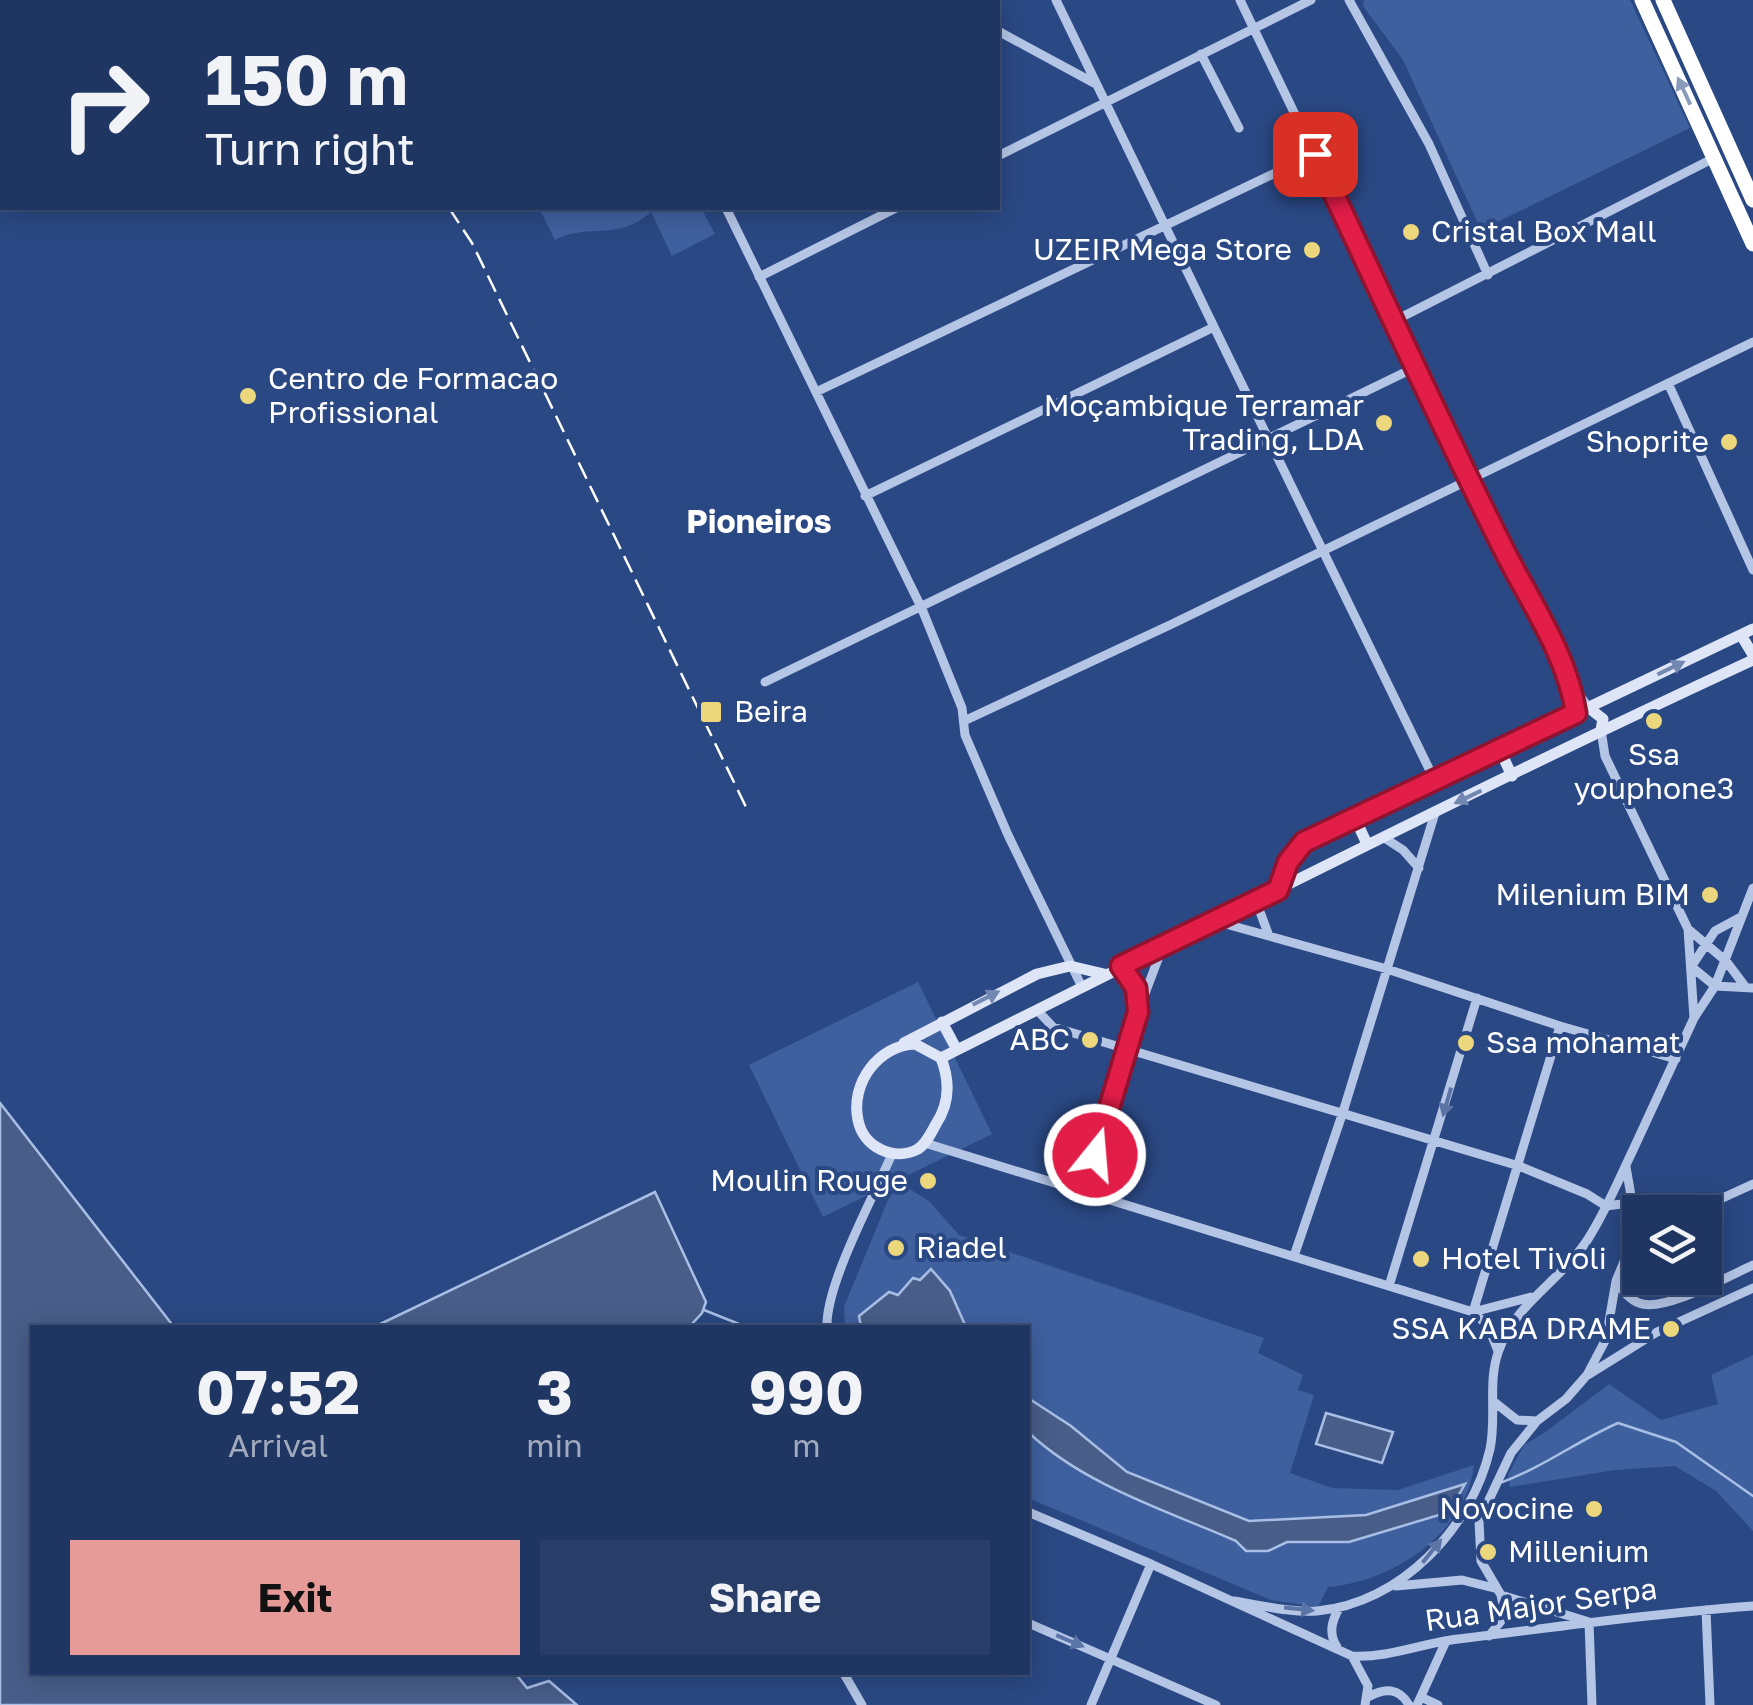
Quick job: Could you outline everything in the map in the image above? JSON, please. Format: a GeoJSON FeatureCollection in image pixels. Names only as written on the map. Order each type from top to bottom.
{"type":"FeatureCollection","features":[{"type":"Feature","properties":{"kind":"highway"},"geometry":{"type":"LineString","coordinates":[[1642,0],[1753,244]]}},
{"type":"Feature","properties":{"kind":"highway"},"geometry":{"type":"LineString","coordinates":[[1663,0],[1753,200]]}},
{"type":"Feature","properties":{"kind":"highway"},"geometry":{"type":"LineString","coordinates":[[1711,151],[1723,134]]}},
{"type":"Feature","properties":{"kind":"highway"},"geometry":{"type":"LineString","coordinates":[[1724,180],[1740,172]]}},
{"type":"Feature","properties":{"kind":"street"},"geometry":{"type":"LineString","coordinates":[[1056,0],[1434,779]]}},
{"type":"Feature","properties":{"kind":"street"},"geometry":{"type":"LineString","coordinates":[[1240,0],[1572,686],[1602,718],[1605,756],[1688,929],[1694,1018]]}},
{"type":"Feature","properties":{"kind":"street"},"geometry":{"type":"LineString","coordinates":[[1000,155],[1311,0]]}},
{"type":"Feature","properties":{"kind":"street"},"geometry":{"type":"LineString","coordinates":[[1349,0],[1429,144],[1488,275]]}},
{"type":"Feature","properties":{"kind":"street"},"geometry":{"type":"LineString","coordinates":[[1000,32],[1097,84]]}},
{"type":"Feature","properties":{"kind":"street"},"geometry":{"type":"LineString","coordinates":[[1200,54],[1238,128]]}},
{"type":"Feature","properties":{"kind":"street"},"geometry":{"type":"LineString","coordinates":[[1394,321],[1488,275],[1711,151]]}},
{"type":"Feature","properties":{"kind":"street"},"geometry":{"type":"LineString","coordinates":[[816,392],[1315,154]]}},
{"type":"Feature","properties":{"kind":"street"},"geometry":{"type":"LineString","coordinates":[[727,210],[922,609],[994,802],[1082,987]]}},
{"type":"Feature","properties":{"kind":"street"},"geometry":{"type":"LineString","coordinates":[[759,277],[892,210]]}},
{"type":"Feature","properties":{"kind":"street"},"geometry":{"type":"LineString","coordinates":[[865,496],[1214,327]]}},
{"type":"Feature","properties":{"kind":"street"},"geometry":{"type":"LineString","coordinates":[[964,721],[1753,342]]}},
{"type":"Feature","properties":{"kind":"street"},"geometry":{"type":"LineString","coordinates":[[765,682],[1416,367]]}},
{"type":"Feature","properties":{"kind":"street"},"geometry":{"type":"LineString","coordinates":[[1668,384],[1753,570]]}},
{"type":"Feature","properties":{"kind":"street"},"geometry":{"type":"LineString","coordinates":[[941,1058],[1104,974],[1256,901],[1278,890],[1383,836],[1753,658],[1747,632],[1304,842],[1288,862],[1278,890]]}},
{"type":"Feature","properties":{"kind":"street"},"geometry":{"type":"LineString","coordinates":[[1572,686],[1574,728],[1605,756]]}},
{"type":"Feature","properties":{"kind":"street"},"geometry":{"type":"LineString","coordinates":[[1499,748],[1512,776]]}},
{"type":"Feature","properties":{"kind":"street"},"geometry":{"type":"LineString","coordinates":[[1294,1256],[1343,1112],[1435,812]]}},
{"type":"Feature","properties":{"kind":"street"},"geometry":{"type":"LineString","coordinates":[[1355,818],[1367,844]]}},
{"type":"Feature","properties":{"kind":"street"},"geometry":{"type":"LineString","coordinates":[[1383,836],[1419,868]]}},
{"type":"Feature","properties":{"kind":"street"},"geometry":{"type":"LineString","coordinates":[[1473,1312],[1532,1297],[1554,1282],[1572,1262],[1606,1206],[1694,1018],[1715,986],[1753,888]]}},
{"type":"Feature","properties":{"kind":"street"},"geometry":{"type":"LineString","coordinates":[[1256,901],[1269,936]]}},
{"type":"Feature","properties":{"kind":"street"},"geometry":{"type":"LineString","coordinates":[[1692,966],[1715,931],[1739,918]]}},
{"type":"Feature","properties":{"kind":"street"},"geometry":{"type":"LineString","coordinates":[[1215,921],[1676,1058]]}},
{"type":"Feature","properties":{"kind":"street"},"geometry":{"type":"LineString","coordinates":[[1688,929],[1749,987]]}},
{"type":"Feature","properties":{"kind":"street"},"geometry":{"type":"LineString","coordinates":[[1084,1191],[1138,1012],[1164,944]]}},
{"type":"Feature","properties":{"kind":"street"},"geometry":{"type":"LineString","coordinates":[[900,1045],[915,1044],[941,1058],[948,1076],[947,1098],[940,1119],[924,1143],[916,1150],[892,1154],[870,1143],[857,1119],[860,1092],[870,1067],[884,1052],[1037,974],[1070,966],[1104,974]]}},
{"type":"Feature","properties":{"kind":"street"},"geometry":{"type":"LineString","coordinates":[[1121,966],[1136,988],[1138,1012]]}},
{"type":"Feature","properties":{"kind":"street"},"geometry":{"type":"LineString","coordinates":[[1692,966],[1715,986],[1749,987]]}},
{"type":"Feature","properties":{"kind":"street"},"geometry":{"type":"LineString","coordinates":[[1388,1286],[1478,998]]}},
{"type":"Feature","properties":{"kind":"street"},"geometry":{"type":"LineString","coordinates":[[1036,1010],[1054,1027],[1436,1139],[1519,1166],[1606,1206],[1622,1204]]}},
{"type":"Feature","properties":{"kind":"street"},"geometry":{"type":"LineString","coordinates":[[942,1022],[957,1050]]}},
{"type":"Feature","properties":{"kind":"street"},"geometry":{"type":"LineString","coordinates":[[1473,1312],[1560,1026]]}},
{"type":"Feature","properties":{"kind":"street"},"geometry":{"type":"LineString","coordinates":[[924,1143],[1473,1312],[1488,1326],[1498,1351]]}},
{"type":"Feature","properties":{"kind":"street"},"geometry":{"type":"LineString","coordinates":[[827,1325],[826,1313],[844,1261],[892,1154]]}},
{"type":"Feature","properties":{"kind":"street"},"geometry":{"type":"LineString","coordinates":[[1626,1164],[1631,1195]]}},
{"type":"Feature","properties":{"kind":"street"},"geometry":{"type":"LineString","coordinates":[[1722,1198],[1753,1184]]}},
{"type":"Feature","properties":{"kind":"street"},"geometry":{"type":"LineString","coordinates":[[1616,1280],[1631,1299],[1653,1306],[1753,1265]]}},
{"type":"Feature","properties":{"kind":"street"},"geometry":{"type":"LineString","coordinates":[[1587,1376],[1606,1338],[1616,1280],[1622,1268]]}},
{"type":"Feature","properties":{"kind":"street"},"geometry":{"type":"LineString","coordinates":[[1488,1636],[1501,1621],[1504,1609],[1481,1560],[1478,1521],[1511,1453],[1537,1421],[1587,1376],[1657,1332],[1753,1288]]}},
{"type":"Feature","properties":{"kind":"street"},"geometry":{"type":"LineString","coordinates":[[1234,1601],[1313,1611],[1339,1608],[1393,1586],[1423,1562],[1466,1509],[1489,1452],[1498,1351],[1532,1297]]}},
{"type":"Feature","properties":{"kind":"street"},"geometry":{"type":"LineString","coordinates":[[1493,1401],[1517,1420],[1537,1421]]}},
{"type":"Feature","properties":{"kind":"street"},"geometry":{"type":"LineString","coordinates":[[1030,1513],[1352,1656],[1364,1676],[1366,1701],[1384,1689],[1405,1698],[1409,1705]]}},
{"type":"Feature","properties":{"kind":"street"},"geometry":{"type":"LineString","coordinates":[[1091,1705],[1151,1564]]}},
{"type":"Feature","properties":{"kind":"street"},"geometry":{"type":"LineString","coordinates":[[1393,1586],[1462,1580],[1590,1622],[1592,1705]]}},
{"type":"Feature","properties":{"kind":"street","name":"Rua Major Serpa"},"geometry":{"type":"LineString","coordinates":[[1352,1656],[1590,1622],[1753,1606]]}},
{"type":"Feature","properties":{"kind":"street"},"geometry":{"type":"LineString","coordinates":[[1338,1649],[1332,1638],[1332,1621],[1339,1608]]}},
{"type":"Feature","properties":{"kind":"street"},"geometry":{"type":"LineString","coordinates":[[1706,1610],[1710,1705]]}},
{"type":"Feature","properties":{"kind":"street"},"geometry":{"type":"LineString","coordinates":[[1030,1623],[1216,1705]]}},
{"type":"Feature","properties":{"kind":"street"},"geometry":{"type":"LineString","coordinates":[[1438,1705],[1419,1701],[1446,1641]]}},
{"type":"Feature","properties":{"kind":"street"},"geometry":{"type":"LineString","coordinates":[[845,1675],[862,1705]]}},
{"type":"Feature","properties":{"kind":"shaded area"},"geometry":{"type":"Polygon","coordinates":[[[1364,0],[1630,0],[1690,128],[1481,230],[1403,60],[1363,6],[1364,0]]]}},
{"type":"Feature","properties":{"kind":"shaded area"},"geometry":{"type":"Polygon","coordinates":[[[540,210],[702,210],[715,234],[672,256],[651,212],[627,226],[580,232],[555,240],[540,210]]]}},
{"type":"Feature","properties":{"kind":"shaded area"},"geometry":{"type":"Polygon","coordinates":[[[918,982],[992,1134],[823,1217],[749,1065],[918,982]]]}},
{"type":"Feature","properties":{"kind":"shaded area"},"geometry":{"type":"Polygon","coordinates":[[[0,1103],[172,1325],[30,1325],[30,1675],[517,1675],[527,1688],[549,1681],[577,1705],[0,1705],[0,1103]]]}},
{"type":"Feature","properties":{"kind":"shaded area"},"geometry":{"type":"Polygon","coordinates":[[[898,1182],[929,1201],[959,1235],[1264,1338],[1258,1353],[1303,1375],[1298,1390],[1314,1395],[1290,1473],[1332,1488],[1398,1490],[1474,1465],[1457,1512],[1422,1550],[1377,1576],[1328,1587],[1318,1607],[1271,1600],[1030,1499],[1030,1325],[845,1325],[844,1307],[898,1182]]]}},
{"type":"Feature","properties":{"kind":"shaded area"},"geometry":{"type":"Polygon","coordinates":[[[655,1192],[706,1302],[691,1325],[378,1325],[655,1192]]]}},
{"type":"Feature","properties":{"kind":"shaded area"},"geometry":{"type":"Polygon","coordinates":[[[931,1269],[950,1291],[965,1325],[861,1325],[859,1316],[889,1292],[898,1295],[913,1278],[920,1280],[931,1269]]]}},
{"type":"Feature","properties":{"kind":"shaded area"},"geometry":{"type":"Polygon","coordinates":[[[1753,1355],[1753,1531],[1716,1491],[1675,1466],[1615,1470],[1510,1487],[1508,1475],[1524,1445],[1609,1384],[1661,1420],[1718,1404],[1711,1375],[1753,1355]]]}},
{"type":"Feature","properties":{"kind":"shaded area"},"geometry":{"type":"Polygon","coordinates":[[[1030,1399],[1071,1426],[1127,1472],[1249,1521],[1366,1515],[1465,1484],[1449,1512],[1349,1542],[1287,1542],[1268,1551],[1246,1551],[1236,1541],[1100,1482],[1030,1434],[1030,1399]]]}},
{"type":"Feature","properties":{"kind":"shaded area"},"geometry":{"type":"Polygon","coordinates":[[[1326,1413],[1393,1432],[1382,1463],[1316,1444],[1326,1413]]]}},
{"type":"Feature","properties":{"kind":"waterway"},"geometry":{"type":"LineString","coordinates":[[704,1310],[742,1325]]}},
{"type":"Feature","properties":{"kind":"waterway"},"geometry":{"type":"LineString","coordinates":[[1500,1483],[1618,1423],[1676,1442],[1753,1496]]}},
{"type":"Feature","properties":{"kind":"railway"},"geometry":{"type":"LineString","coordinates":[[450,210],[472,243],[746,807]]}},
{"type":"Feature","properties":{"kind":"place","name":"Cristal Box Mall"},"geometry":{"type":"Point","coordinates":[1411,232]}},
{"type":"Feature","properties":{"kind":"place","name":"UZEIR Mega Store"},"geometry":{"type":"Point","coordinates":[1312,250]}},
{"type":"Feature","properties":{"kind":"place","name":"Centro de Formacao Profissional"},"geometry":{"type":"Point","coordinates":[248,396]}},
{"type":"Feature","properties":{"kind":"place","name":"Moçambique Terramar Trading, LDA"},"geometry":{"type":"Point","coordinates":[1384,423]}},
{"type":"Feature","properties":{"kind":"place","name":"Shoprite"},"geometry":{"type":"Point","coordinates":[1729,442]}},
{"type":"Feature","properties":{"kind":"place","name":"Beira"},"geometry":{"type":"Point","coordinates":[711,712]}},
{"type":"Feature","properties":{"kind":"place","name":"Ssa youphone3"},"geometry":{"type":"Point","coordinates":[1654,721]}},
{"type":"Feature","properties":{"kind":"place","name":"Milenium BIM"},"geometry":{"type":"Point","coordinates":[1710,895]}},
{"type":"Feature","properties":{"kind":"place","name":"ABC"},"geometry":{"type":"Point","coordinates":[1090,1040]}},
{"type":"Feature","properties":{"kind":"place","name":"Ssa mohamat"},"geometry":{"type":"Point","coordinates":[1466,1043]}},
{"type":"Feature","properties":{"kind":"place","name":"Moulin Rouge"},"geometry":{"type":"Point","coordinates":[928,1181]}},
{"type":"Feature","properties":{"kind":"place","name":"Riadel"},"geometry":{"type":"Point","coordinates":[896,1248]}},
{"type":"Feature","properties":{"kind":"place","name":"Hotel Tivoli"},"geometry":{"type":"Point","coordinates":[1421,1259]}},
{"type":"Feature","properties":{"kind":"place","name":"SSA KABA DRAME"},"geometry":{"type":"Point","coordinates":[1671,1329]}},
{"type":"Feature","properties":{"kind":"place","name":"Novocine"},"geometry":{"type":"Point","coordinates":[1594,1509]}},
{"type":"Feature","properties":{"kind":"place","name":"Millenium"},"geometry":{"type":"Point","coordinates":[1488,1552]}},
{"type":"Feature","properties":{"kind":"district","name":"Pioneiros"},"geometry":{"type":"Point","coordinates":[759,522]}},
{"type":"Feature","properties":{"kind":"route"},"geometry":{"type":"LineString","coordinates":[[1095,1155],[1138,1012],[1136,988],[1121,966],[1278,890],[1288,862],[1304,842],[1576,713],[1572,686],[1544,625],[1507,556],[1315,154]]}}]}
